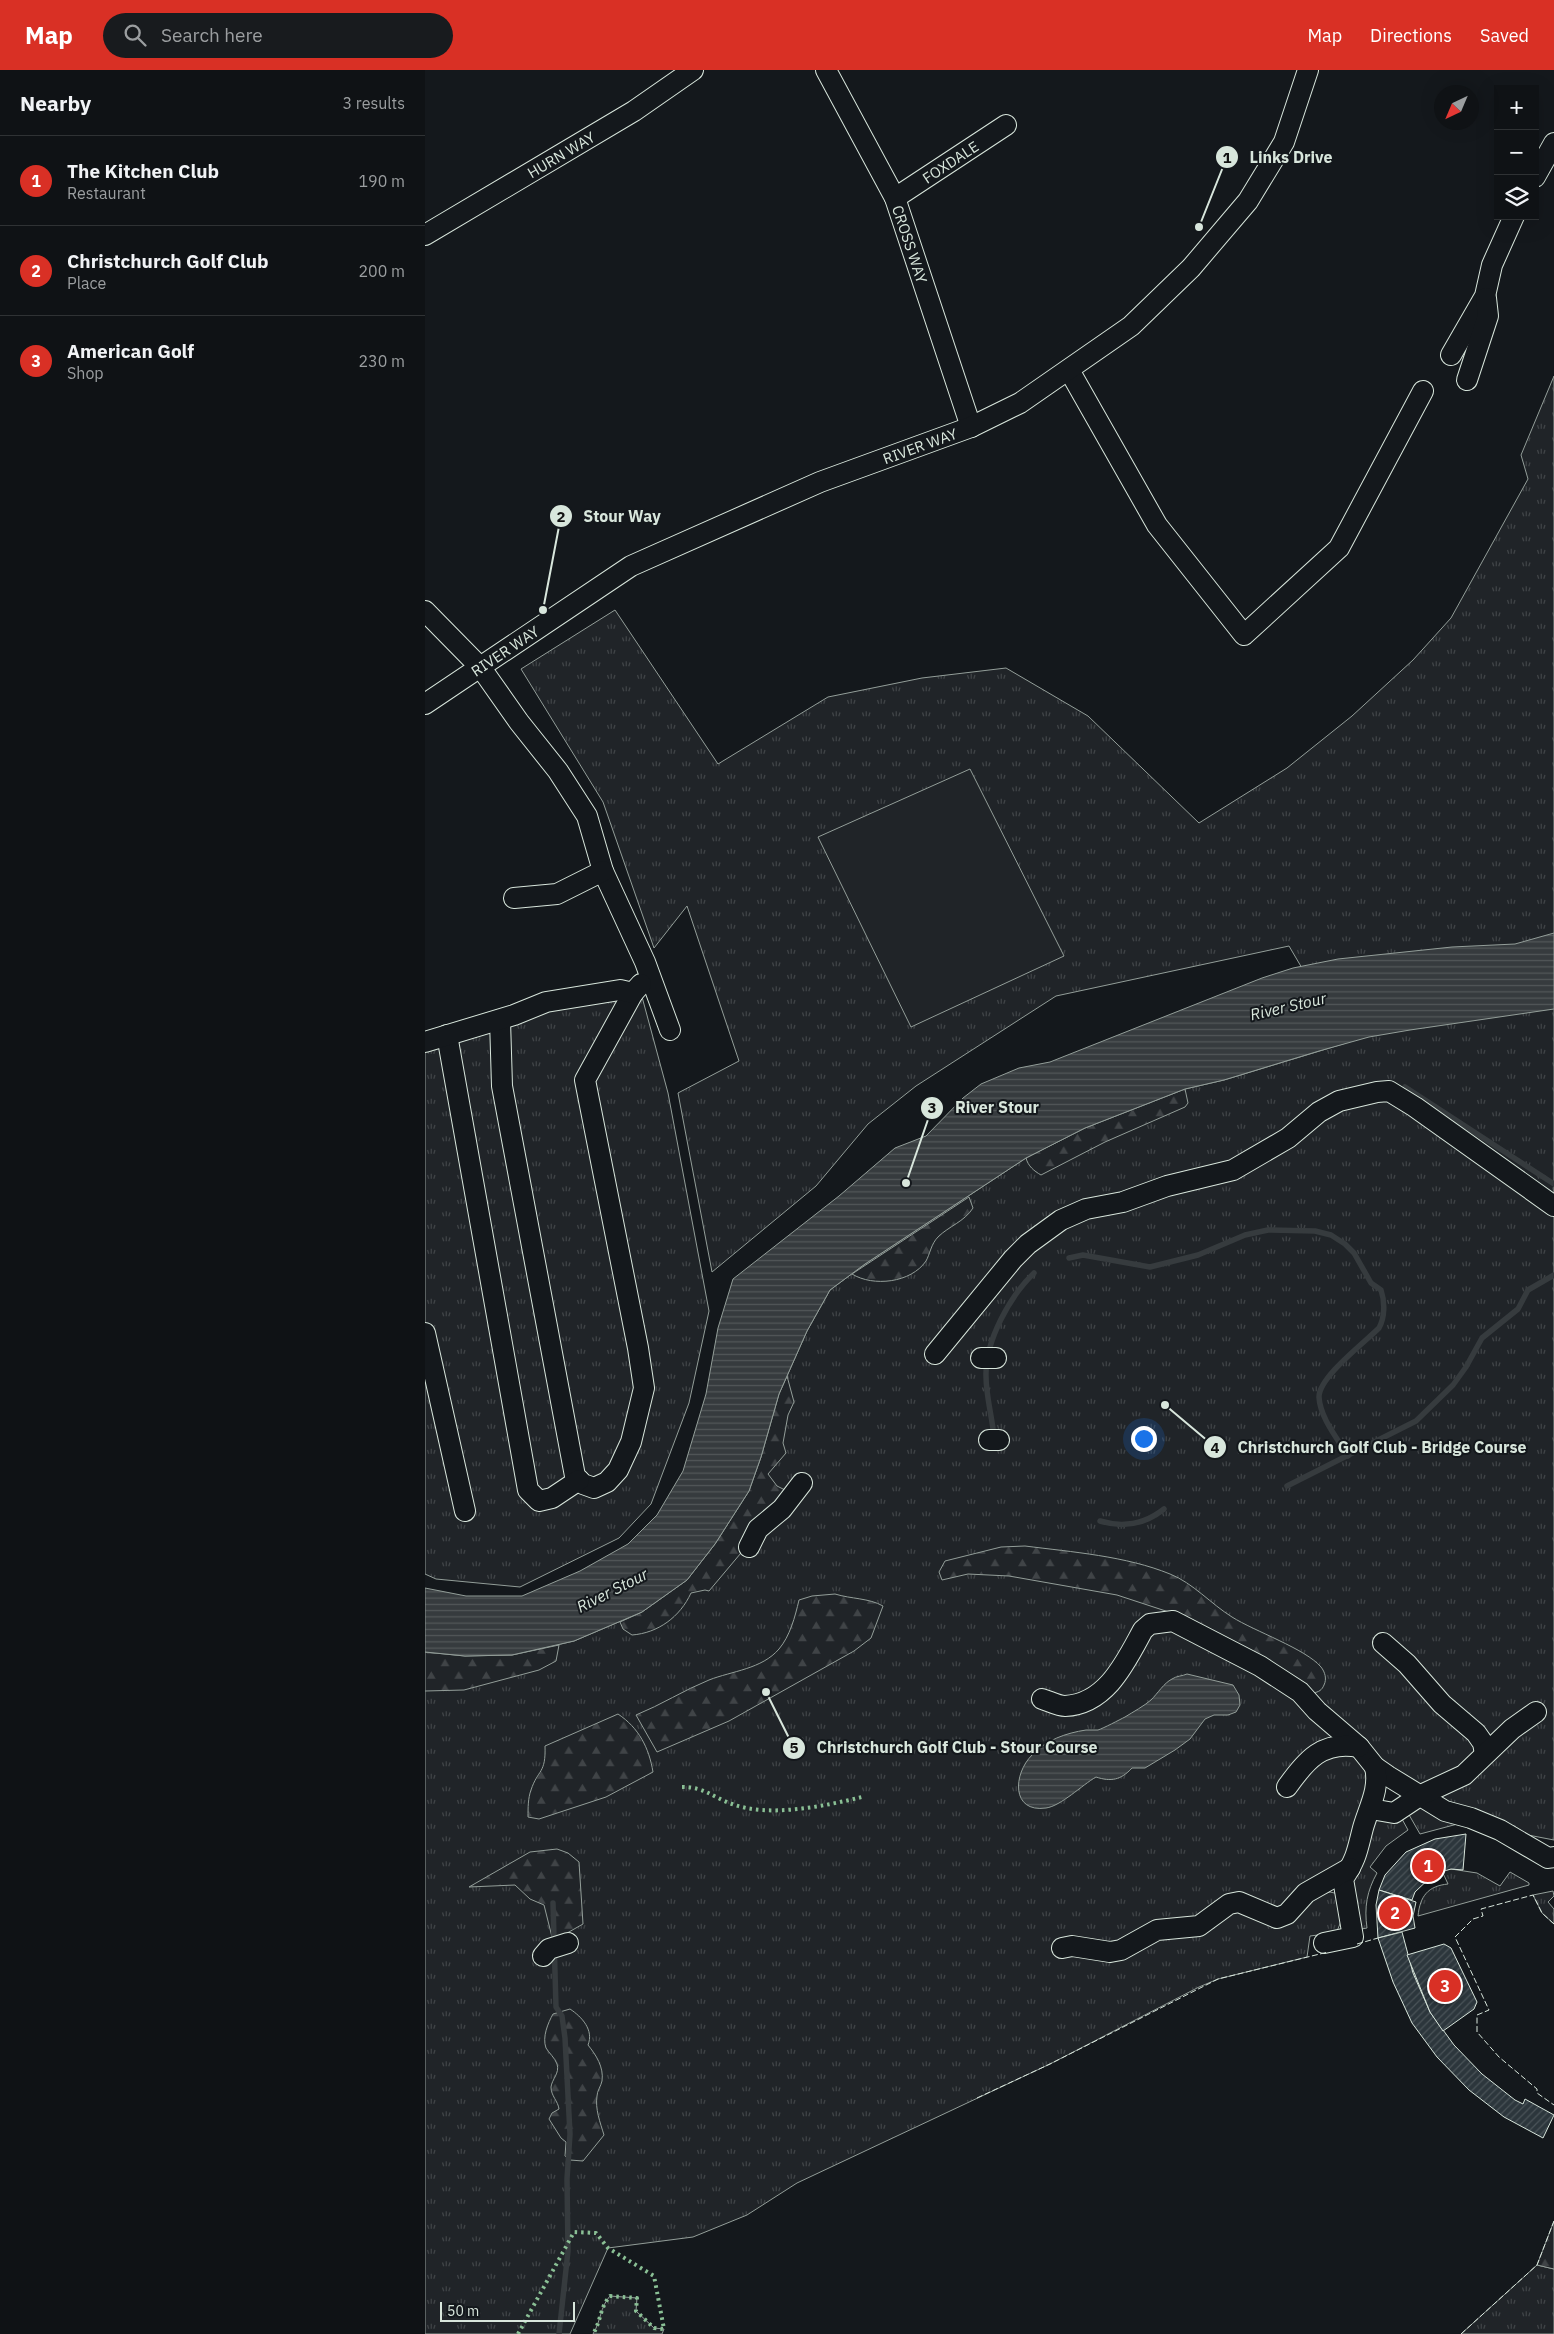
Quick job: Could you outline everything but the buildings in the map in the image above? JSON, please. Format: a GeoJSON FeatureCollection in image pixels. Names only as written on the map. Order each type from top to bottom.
{"type":"FeatureCollection","features":[{"type":"Feature","properties":{"kind":"street","name":"HURN WAY"},"geometry":{"type":"LineString","coordinates":[[425,235],[635,111],[693,70]]}},
{"type":"Feature","properties":{"kind":"street","name":"CROSS WAY"},"geometry":{"type":"LineString","coordinates":[[826,70],[895,198],[971,427]]}},
{"type":"Feature","properties":{"kind":"street","name":"RIVER WAY"},"geometry":{"type":"LineString","coordinates":[[425,704],[631,566],[820,482],[971,427],[1020,403],[1131,326],[1191,268],[1248,200],[1284,142],[1308,70]]}},
{"type":"Feature","properties":{"kind":"street","name":"FOXDALE"},"geometry":{"type":"LineString","coordinates":[[895,198],[1006,125]]}},
{"type":"Feature","properties":{"kind":"street"},"geometry":{"type":"LineString","coordinates":[[1536,175],[1554,143]]}},
{"type":"Feature","properties":{"kind":"street"},"geometry":{"type":"LineString","coordinates":[[1451,355],[1485,296],[1491,265],[1512,220]]}},
{"type":"Feature","properties":{"kind":"street"},"geometry":{"type":"LineString","coordinates":[[1467,380],[1488,316],[1485,296]]}},
{"type":"Feature","properties":{"kind":"street"},"geometry":{"type":"LineString","coordinates":[[1069,370],[1157,525],[1244,635],[1339,548],[1423,391]]}},
{"type":"Feature","properties":{"kind":"street"},"geometry":{"type":"LineString","coordinates":[[425,611],[481,668],[519,722],[558,771],[587,816],[603,870],[647,969],[670,1030]]}},
{"type":"Feature","properties":{"kind":"street"},"geometry":{"type":"LineString","coordinates":[[514,898],[557,894],[603,870]]}},
{"type":"Feature","properties":{"kind":"street"},"geometry":{"type":"LineString","coordinates":[[500,1020],[502,1086],[575,1476],[594,1488],[607,1482],[618,1470],[631,1442],[644,1388],[638,1348],[585,1080],[647,969]]}},
{"type":"Feature","properties":{"kind":"street"},"geometry":{"type":"LineString","coordinates":[[425,1042],[500,1020],[546,1002],[620,990],[633,993]]}},
{"type":"Feature","properties":{"kind":"street"},"geometry":{"type":"LineString","coordinates":[[447,1035],[528,1490],[539,1501],[552,1498],[579,1480]]}},
{"type":"Feature","properties":{"kind":"street"},"geometry":{"type":"LineString","coordinates":[[935,1354],[1013,1259],[1028,1244],[1061,1220],[1086,1209],[1123,1202],[1167,1186],[1233,1170],[1289,1138],[1319,1112],[1339,1101],[1362,1095],[1389,1091],[1470,1144],[1554,1206]]}},
{"type":"Feature","properties":{"kind":"street"},"geometry":{"type":"LineString","coordinates":[[425,1333],[465,1511]]}},
{"type":"Feature","properties":{"kind":"street"},"geometry":{"type":"LineString","coordinates":[[749,1547],[758,1529],[782,1509],[802,1483]]}},
{"type":"Feature","properties":{"kind":"street"},"geometry":{"type":"LineString","coordinates":[[1042,1699],[1063,1706],[1081,1702],[1100,1692],[1116,1678],[1143,1630],[1150,1624],[1173,1621],[1253,1662],[1300,1692],[1317,1711],[1359,1747],[1375,1767],[1421,1795],[1428,1802],[1445,1811],[1471,1818],[1500,1830],[1552,1861]]}},
{"type":"Feature","properties":{"kind":"street"},"geometry":{"type":"LineString","coordinates":[[1383,1643],[1407,1664],[1442,1704],[1477,1733],[1483,1743],[1485,1754]]}},
{"type":"Feature","properties":{"kind":"street"},"geometry":{"type":"LineString","coordinates":[[1371,1809],[1394,1813],[1421,1795],[1464,1775],[1512,1729],[1536,1712]]}},
{"type":"Feature","properties":{"kind":"street"},"geometry":{"type":"LineString","coordinates":[[1287,1787],[1305,1763],[1314,1755],[1344,1744],[1359,1747]]}},
{"type":"Feature","properties":{"kind":"street"},"geometry":{"type":"LineString","coordinates":[[1324,1943],[1353,1937],[1343,1888],[1343,1879],[1358,1852],[1363,1828],[1371,1809],[1378,1778],[1375,1767]]}},
{"type":"Feature","properties":{"kind":"street"},"geometry":{"type":"LineString","coordinates":[[1061,1948],[1072,1946],[1110,1952],[1121,1950],[1157,1930],[1199,1926],[1229,1904],[1239,1902],[1277,1918],[1287,1914],[1306,1894],[1350,1868]]}},
{"type":"Feature","properties":{"kind":"street"},"geometry":{"type":"LineString","coordinates":[[543,1956],[549,1949],[567,1943]]}},
{"type":"Feature","properties":{"kind":"green space"},"geometry":{"type":"Polygon","coordinates":[[[1554,376],[1554,1840],[1528,1835],[1514,1826],[1496,1822],[1371,1771],[1351,1859],[1312,1897],[1330,1892],[1339,1894],[1345,1912],[1337,1931],[1310,1936],[1307,1957],[1218,1979],[1199,1987],[1050,2064],[797,2183],[747,2215],[693,2237],[608,2248],[570,2334],[425,2334],[425,1652],[512,1655],[574,1641],[642,1612],[715,1544],[749,1491],[779,1394],[807,1331],[830,1290],[865,1264],[1026,1158],[1085,1128],[1185,1089],[1224,1080],[1346,1043],[1289,946],[1056,996],[916,1086],[868,1124],[816,1186],[712,1272],[678,1093],[739,1061],[687,906],[654,948],[603,802],[521,669],[615,610],[718,764],[828,697],[922,678],[1006,668],[1088,716],[1199,823],[1287,768],[1352,716],[1413,660],[1451,618],[1528,479],[1521,455],[1554,376]]]}},
{"type":"Feature","properties":{"kind":"green space"},"geometry":{"type":"Polygon","coordinates":[[[970,769],[1064,956],[911,1027],[818,837],[970,769]]]}},
{"type":"Feature","properties":{"kind":"green space"},"geometry":{"type":"Polygon","coordinates":[[[638,982],[668,1093],[709,1311],[689,1403],[651,1504],[619,1538],[520,1587],[436,1579],[425,1574],[425,1034],[638,982]]]}},
{"type":"Feature","properties":{"kind":"green space"},"geometry":{"type":"Polygon","coordinates":[[[1185,1089],[1188,1103],[1185,1107],[1105,1142],[1041,1175],[1027,1161],[1026,1158],[1085,1128],[1185,1089]]]}},
{"type":"Feature","properties":{"kind":"green space"},"geometry":{"type":"Polygon","coordinates":[[[969,1197],[973,1208],[965,1217],[938,1237],[926,1261],[911,1274],[891,1281],[870,1281],[852,1274],[969,1197]]]}},
{"type":"Feature","properties":{"kind":"green space"},"geometry":{"type":"Polygon","coordinates":[[[787,1376],[794,1402],[788,1415],[783,1443],[786,1453],[768,1474],[777,1486],[785,1490],[746,1547],[709,1591],[691,1593],[681,1609],[667,1622],[651,1631],[632,1635],[623,1629],[620,1622],[642,1612],[687,1580],[715,1544],[749,1491],[779,1394],[787,1376]]]}},
{"type":"Feature","properties":{"kind":"green space"},"geometry":{"type":"Polygon","coordinates":[[[1025,1546],[1117,1559],[1170,1574],[1194,1588],[1232,1617],[1314,1660],[1324,1673],[1323,1687],[1313,1693],[1184,1617],[1117,1595],[1009,1576],[968,1574],[942,1580],[939,1572],[945,1561],[1001,1547],[1025,1546]]]}},
{"type":"Feature","properties":{"kind":"green space"},"geometry":{"type":"Polygon","coordinates":[[[835,1594],[872,1601],[883,1606],[871,1638],[854,1651],[729,1721],[657,1752],[636,1715],[709,1680],[746,1669],[764,1661],[779,1649],[786,1638],[794,1620],[799,1600],[812,1596],[835,1594]]]}},
{"type":"Feature","properties":{"kind":"green space"},"geometry":{"type":"Polygon","coordinates":[[[559,1645],[556,1661],[539,1670],[464,1690],[425,1691],[425,1652],[465,1656],[512,1655],[559,1645]]]}},
{"type":"Feature","properties":{"kind":"green space"},"geometry":{"type":"Polygon","coordinates":[[[618,1714],[632,1726],[642,1739],[649,1755],[653,1772],[606,1797],[539,1819],[528,1817],[530,1793],[543,1767],[545,1746],[618,1714]]]}},
{"type":"Feature","properties":{"kind":"green space"},"geometry":{"type":"Polygon","coordinates":[[[1417,1804],[1465,1822],[1420,1834],[1408,1813],[1417,1804]]]}},
{"type":"Feature","properties":{"kind":"green space"},"geometry":{"type":"Polygon","coordinates":[[[1375,1818],[1402,1819],[1408,1830],[1386,1846],[1370,1867],[1377,1873],[1367,1899],[1367,1928],[1356,1930],[1351,1871],[1375,1818]]]}},
{"type":"Feature","properties":{"kind":"green space"},"geometry":{"type":"Polygon","coordinates":[[[557,1849],[568,1853],[579,1862],[583,1924],[553,1941],[544,1905],[530,1899],[515,1885],[469,1887],[530,1852],[557,1849]]]}},
{"type":"Feature","properties":{"kind":"green space"},"geometry":{"type":"Polygon","coordinates":[[[1451,1869],[1477,1873],[1500,1886],[1510,1872],[1529,1883],[1529,1885],[1418,1916],[1426,1893],[1435,1887],[1448,1884],[1442,1871],[1451,1869]]]}},
{"type":"Feature","properties":{"kind":"green space"},"geometry":{"type":"Polygon","coordinates":[[[1553,1891],[1554,1896],[1548,1902],[1554,1909],[1554,1924],[1542,1913],[1533,1895],[1553,1891]]]}},
{"type":"Feature","properties":{"kind":"green space"},"geometry":{"type":"Polygon","coordinates":[[[570,2009],[586,2024],[589,2034],[588,2045],[599,2061],[602,2071],[601,2083],[597,2094],[597,2106],[604,2135],[583,2161],[570,2160],[565,2156],[566,2142],[561,2138],[549,2119],[552,2113],[559,2109],[551,2087],[558,2067],[546,2048],[545,2035],[553,2014],[570,2009]]]}},
{"type":"Feature","properties":{"kind":"green space"},"geometry":{"type":"Polygon","coordinates":[[[1554,2221],[1554,2269],[1537,2265],[1554,2221]]]}},
{"type":"Feature","properties":{"kind":"green space"},"geometry":{"type":"Polygon","coordinates":[[[1537,2265],[1554,2269],[1554,2334],[1461,2334],[1537,2265]]]}},
{"type":"Feature","properties":{"kind":"green space"},"geometry":{"type":"Polygon","coordinates":[[[610,2296],[637,2298],[636,2311],[654,2328],[664,2329],[662,2334],[593,2334],[604,2305],[610,2296]]]}},
{"type":"Feature","properties":{"kind":"water"},"geometry":{"type":"Polygon","coordinates":[[[1554,933],[1554,1009],[1369,1037],[1319,1051],[1224,1080],[1185,1089],[1085,1128],[1026,1158],[865,1264],[830,1290],[807,1331],[779,1394],[749,1491],[715,1544],[687,1580],[642,1612],[574,1641],[512,1655],[465,1656],[425,1652],[425,1588],[466,1596],[522,1596],[580,1571],[628,1544],[657,1515],[683,1471],[706,1394],[718,1328],[733,1279],[839,1196],[895,1148],[926,1136],[963,1098],[981,1084],[1019,1068],[1050,1062],[1262,978],[1293,968],[1338,959],[1452,947],[1515,944],[1554,933]]]}},
{"type":"Feature","properties":{"kind":"water"},"geometry":{"type":"Polygon","coordinates":[[[1187,1674],[1233,1685],[1239,1695],[1240,1705],[1236,1712],[1228,1715],[1214,1715],[1205,1719],[1190,1739],[1145,1768],[1132,1768],[1124,1775],[1111,1780],[1096,1777],[1065,1799],[1046,1808],[1035,1808],[1026,1805],[1021,1798],[1019,1790],[1021,1772],[1032,1755],[1044,1745],[1064,1735],[1086,1730],[1098,1730],[1111,1724],[1148,1702],[1175,1677],[1187,1674]]]}},
{"type":"Feature","properties":{"kind":"waterway"},"geometry":{"type":"LineString","coordinates":[[1405,1087],[1554,1184]]}},
{"type":"Feature","properties":{"kind":"waterway"},"geometry":{"type":"LineString","coordinates":[[1069,1258],[1083,1255],[1150,1267],[1198,1255],[1245,1235],[1268,1230],[1315,1231],[1331,1235],[1345,1244],[1354,1253],[1371,1283],[1381,1290],[1384,1304],[1379,1328],[1334,1370],[1326,1380],[1319,1397],[1326,1420],[1348,1456]]}},
{"type":"Feature","properties":{"kind":"waterway"},"geometry":{"type":"LineString","coordinates":[[994,1437],[986,1384],[990,1348],[994,1334],[1008,1306],[1034,1273]]}},
{"type":"Feature","properties":{"kind":"waterway"},"geometry":{"type":"LineString","coordinates":[[1287,1486],[1416,1421],[1453,1385],[1466,1367],[1482,1338],[1518,1309],[1528,1290],[1554,1275]]}},
{"type":"Feature","properties":{"kind":"waterway"},"geometry":{"type":"LineString","coordinates":[[1100,1521],[1117,1524],[1133,1523],[1149,1518],[1164,1509]]}},
{"type":"Feature","properties":{"kind":"waterway"},"geometry":{"type":"LineString","coordinates":[[553,1903],[556,2007],[562,2016],[565,2038],[570,2134],[567,2179],[568,2251],[559,2334]]}},
{"type":"Feature","properties":{"kind":"hedge"},"geometry":{"type":"LineString","coordinates":[[682,1787],[703,1791],[732,1804],[763,1810],[814,1807],[862,1797]]}},
{"type":"Feature","properties":{"kind":"hedge"},"geometry":{"type":"LineString","coordinates":[[518,2334],[574,2232],[596,2233],[608,2248],[654,2276],[664,2329],[654,2328],[636,2311],[637,2298],[610,2296],[604,2305],[593,2334]]}},
{"type":"Feature","properties":{"kind":"fence"},"geometry":{"type":"LineString","coordinates":[[1554,1924],[1542,1913],[1533,1895],[1481,1909],[1483,1916],[1473,1919],[1455,1937],[1489,2010],[1477,2015],[1477,2032],[1499,2057],[1537,2089],[1537,2093],[1554,2105]]}},
{"type":"Feature","properties":{"kind":"fence"},"geometry":{"type":"LineString","coordinates":[[1357,1944],[1378,1938]]}},
{"type":"Feature","properties":{"kind":"fence"},"geometry":{"type":"LineString","coordinates":[[977,2098],[1050,2064],[1218,1979],[1328,1952]]}},
{"type":"Feature","properties":{"kind":"fence"},"geometry":{"type":"LineString","coordinates":[[1461,2334],[1537,2265],[1554,2221]]}},
{"type":"Feature","properties":{"kind":"place","name":"Links Drive"},"geometry":{"type":"Point","coordinates":[1199,227]}},
{"type":"Feature","properties":{"kind":"place","name":"Stour Way"},"geometry":{"type":"Point","coordinates":[543,610]}},
{"type":"Feature","properties":{"kind":"place","name":"River Stour"},"geometry":{"type":"Point","coordinates":[906,1183]}},
{"type":"Feature","properties":{"kind":"place","name":"Christchurch Golf Club - Bridge Course"},"geometry":{"type":"Point","coordinates":[1165,1405]}},
{"type":"Feature","properties":{"kind":"place","name":"Christchurch Golf Club - Stour Course"},"geometry":{"type":"Point","coordinates":[766,1692]}},
{"type":"Feature","properties":{"kind":"place","name":"The Kitchen Club"},"geometry":{"type":"Point","coordinates":[1428,1866]}},
{"type":"Feature","properties":{"kind":"place","name":"Christchurch Golf Club"},"geometry":{"type":"Point","coordinates":[1395,1913]}},
{"type":"Feature","properties":{"kind":"place","name":"American Golf"},"geometry":{"type":"Point","coordinates":[1445,1986]}}]}
